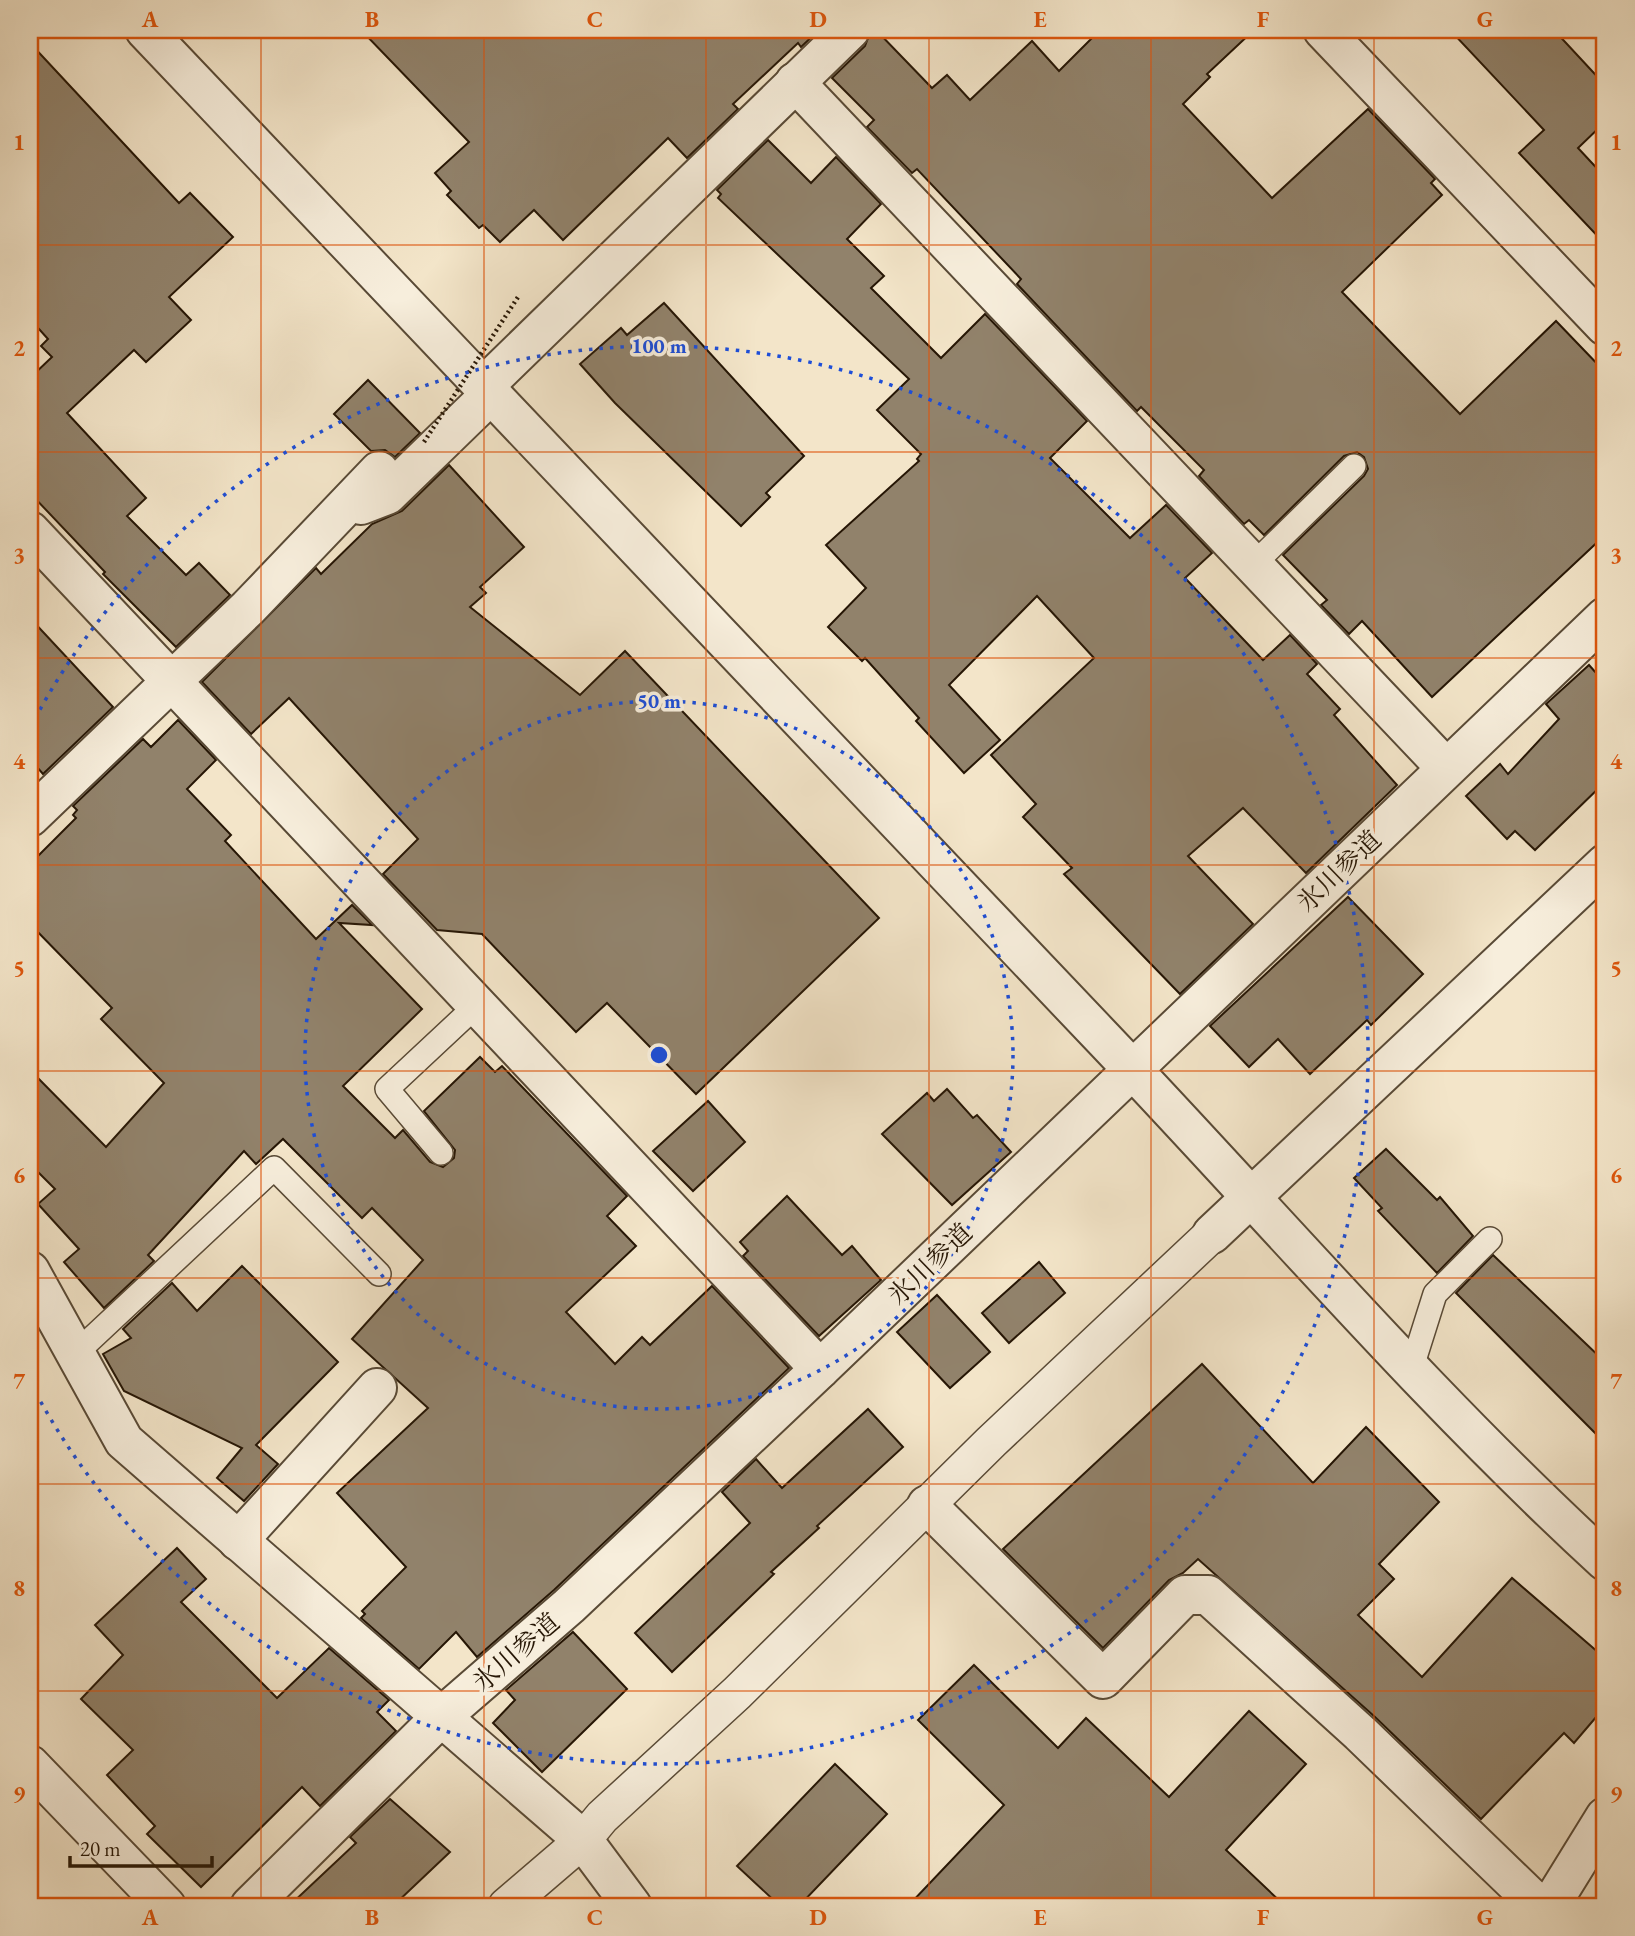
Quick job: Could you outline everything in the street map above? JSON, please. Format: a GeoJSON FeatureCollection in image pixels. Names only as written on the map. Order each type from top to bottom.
{"type":"FeatureCollection","features":[{"type":"Feature","properties":{"kind":"street"},"geometry":{"type":"LineString","coordinates":[[145,30],[1134,1071],[1411,1370],[1526,1489],[1605,1561]]}},
{"type":"Feature","properties":{"kind":"street"},"geometry":{"type":"LineString","coordinates":[[339,514],[387,495],[487,390],[850,30]]}},
{"type":"Feature","properties":{"kind":"street"},"geometry":{"type":"LineString","coordinates":[[1323,30],[1605,326]]}},
{"type":"Feature","properties":{"kind":"street"},"geometry":{"type":"LineString","coordinates":[[795,82],[1445,767]]}},
{"type":"Feature","properties":{"kind":"street"},"geometry":{"type":"LineString","coordinates":[[30,817],[248,608],[379,471]]}},
{"type":"Feature","properties":{"kind":"street"},"geometry":{"type":"LineString","coordinates":[[30,531],[820,1369]]}},
{"type":"Feature","properties":{"kind":"street","name":"氷川参道"},"geometry":{"type":"LineString","coordinates":[[250,1906],[441,1717],[569,1606],[820,1369],[1134,1071],[1445,767],[1605,617]]}},
{"type":"Feature","properties":{"kind":"street"},"geometry":{"type":"LineString","coordinates":[[506,1906],[583,1840],[602,1817],[737,1693],[927,1505],[1605,864]]}},
{"type":"Feature","properties":{"kind":"street"},"geometry":{"type":"LineString","coordinates":[[30,1271],[124,1441],[583,1840],[632,1906]]}},
{"type":"Feature","properties":{"kind":"street"},"geometry":{"type":"LineString","coordinates":[[238,1541],[377,1388]]}},
{"type":"Feature","properties":{"kind":"street"},"geometry":{"type":"LineString","coordinates":[[927,1505],[1103,1679],[1185,1595],[1208,1595],[1360,1733],[1539,1906]]}},
{"type":"Feature","properties":{"kind":"street"},"geometry":{"type":"LineString","coordinates":[[30,1765],[166,1906]]}},
{"type":"Feature","properties":{"kind":"street"},"geometry":{"type":"LineString","coordinates":[[1550,1906],[1605,1817]]}},
{"type":"Feature","properties":{"kind":"lane"},"geometry":{"type":"LineString","coordinates":[[1253,565],[1354,466]]}},
{"type":"Feature","properties":{"kind":"lane"},"geometry":{"type":"LineString","coordinates":[[441,1153],[387,1089],[478,1004]]}},
{"type":"Feature","properties":{"kind":"lane"},"geometry":{"type":"LineString","coordinates":[[75,1354],[274,1168],[379,1274]]}},
{"type":"Feature","properties":{"kind":"lane"},"geometry":{"type":"LineString","coordinates":[[1411,1370],[1435,1294],[1490,1238]]}},
{"type":"Feature","properties":{"kind":"path"},"geometry":{"type":"LineString","coordinates":[[424,442],[518,296]]}},
{"type":"Feature","properties":{"kind":"building"},"geometry":{"type":"Polygon","coordinates":[[[361,30],[819,30],[801,47],[798,43],[733,104],[738,109],[687,158],[668,138],[563,240],[534,210],[500,242],[483,225],[479,228],[447,195],[451,191],[435,173],[469,142],[361,30]]]}},
{"type":"Feature","properties":{"kind":"building"},"geometry":{"type":"Polygon","coordinates":[[[871,30],[876,30],[932,88],[947,75],[970,100],[1032,41],[1059,71],[1100,30],[1254,30],[1207,74],[1210,77],[1183,104],[1272,198],[1368,109],[1435,179],[1431,183],[1442,195],[1342,292],[1460,414],[1556,321],[1605,372],[1605,535],[1432,697],[1362,621],[1349,634],[1321,605],[1327,600],[1283,555],[1364,476],[1368,469],[1364,457],[1357,452],[1344,456],[1264,535],[1249,520],[1244,524],[1199,476],[1204,470],[1141,407],[1137,411],[1017,284],[1021,279],[917,169],[912,173],[867,127],[874,120],[832,78],[865,46],[871,30]]]}},
{"type":"Feature","properties":{"kind":"building"},"geometry":{"type":"Polygon","coordinates":[[[1450,30],[1554,30],[1605,85],[1605,122],[1578,148],[1605,177],[1605,244],[1519,153],[1544,130],[1450,30]]]}},
{"type":"Feature","properties":{"kind":"building"},"geometry":{"type":"Polygon","coordinates":[[[30,43],[179,203],[190,193],[233,237],[169,297],[191,320],[146,362],[134,350],[67,413],[146,498],[127,516],[186,575],[199,563],[230,595],[176,647],[103,574],[105,572],[30,493],[30,374],[32,376],[52,357],[41,346],[48,339],[30,319],[30,43]]]}},
{"type":"Feature","properties":{"kind":"building"},"geometry":{"type":"Polygon","coordinates":[[[768,140],[811,183],[836,157],[881,204],[847,239],[884,276],[871,288],[941,358],[985,314],[1087,421],[1050,458],[1130,538],[1166,505],[1212,553],[1185,578],[1263,660],[1290,635],[1317,664],[1307,674],[1340,709],[1334,715],[1397,785],[1306,873],[1243,808],[1188,856],[1253,924],[1180,994],[1064,874],[1072,868],[1023,817],[1036,804],[991,755],[1094,658],[1037,596],[949,685],[1000,740],[964,773],[916,721],[919,718],[865,658],[862,661],[828,627],[866,588],[826,545],[919,461],[917,459],[921,454],[877,410],[909,379],[718,198],[721,194],[717,190],[768,140]]]}},
{"type":"Feature","properties":{"kind":"building"},"geometry":{"type":"Polygon","coordinates":[[[664,303],[804,456],[766,493],[770,497],[741,526],[615,403],[580,364],[621,328],[627,335],[664,303]]]}},
{"type":"Feature","properties":{"kind":"building"},"geometry":{"type":"Polygon","coordinates":[[[368,380],[420,433],[395,457],[385,450],[371,451],[334,414],[368,380]]]}},
{"type":"Feature","properties":{"kind":"building"},"geometry":{"type":"Polygon","coordinates":[[[449,465],[524,547],[480,587],[486,593],[470,607],[580,695],[625,651],[879,918],[696,1094],[607,1003],[576,1032],[482,934],[437,930],[383,874],[418,839],[289,698],[251,734],[202,682],[316,568],[321,574],[372,524],[402,511],[449,465]]]}},
{"type":"Feature","properties":{"kind":"building"},"geometry":{"type":"Polygon","coordinates":[[[30,618],[113,707],[43,774],[30,759],[30,618]]]}},
{"type":"Feature","properties":{"kind":"building"},"geometry":{"type":"Polygon","coordinates":[[[1589,665],[1605,683],[1605,782],[1535,850],[1515,831],[1507,839],[1466,796],[1500,764],[1508,774],[1559,719],[1546,704],[1589,665]]]}},
{"type":"Feature","properties":{"kind":"building"},"geometry":{"type":"Polygon","coordinates":[[[178,720],[216,760],[187,789],[231,835],[225,841],[316,939],[352,905],[372,925],[339,923],[422,1009],[343,1086],[395,1138],[403,1130],[430,1162],[443,1167],[454,1158],[455,1150],[424,1111],[480,1057],[495,1072],[502,1066],[627,1196],[607,1216],[636,1246],[566,1312],[615,1364],[642,1337],[650,1345],[712,1286],[789,1368],[554,1590],[477,1657],[456,1632],[419,1669],[361,1618],[365,1614],[362,1611],[406,1567],[337,1493],[428,1408],[352,1339],[423,1260],[372,1208],[362,1218],[283,1139],[256,1164],[244,1151],[148,1255],[154,1261],[104,1308],[64,1262],[79,1249],[38,1204],[55,1189],[30,1164],[30,1070],[106,1147],[164,1083],[101,1019],[112,1008],[30,924],[30,864],[76,818],[73,815],[77,810],[73,806],[143,739],[151,747],[178,720]]]}},
{"type":"Feature","properties":{"kind":"building"},"geometry":{"type":"Polygon","coordinates":[[[1348,897],[1423,974],[1371,1025],[1367,1020],[1310,1074],[1278,1039],[1249,1067],[1210,1026],[1348,897]]]}},
{"type":"Feature","properties":{"kind":"building"},"geometry":{"type":"Polygon","coordinates":[[[947,1089],[973,1118],[977,1115],[1011,1152],[952,1205],[882,1134],[927,1093],[934,1101],[947,1089]]]}},
{"type":"Feature","properties":{"kind":"building"},"geometry":{"type":"Polygon","coordinates":[[[708,1101],[745,1142],[693,1191],[653,1151],[708,1101]]]}},
{"type":"Feature","properties":{"kind":"building"},"geometry":{"type":"Polygon","coordinates":[[[1386,1149],[1437,1200],[1440,1197],[1473,1236],[1437,1273],[1378,1211],[1382,1208],[1354,1178],[1386,1149]]]}},
{"type":"Feature","properties":{"kind":"building"},"geometry":{"type":"Polygon","coordinates":[[[787,1196],[842,1255],[852,1246],[881,1280],[819,1336],[743,1256],[748,1251],[740,1242],[787,1196]]]}},
{"type":"Feature","properties":{"kind":"building"},"geometry":{"type":"Polygon","coordinates":[[[1493,1255],[1605,1362],[1605,1443],[1456,1293],[1493,1255]]]}},
{"type":"Feature","properties":{"kind":"building"},"geometry":{"type":"Polygon","coordinates":[[[1039,1262],[1065,1293],[1009,1343],[982,1313],[1039,1262]]]}},
{"type":"Feature","properties":{"kind":"building"},"geometry":{"type":"Polygon","coordinates":[[[242,1266],[338,1362],[256,1445],[278,1464],[244,1501],[217,1478],[242,1448],[124,1391],[103,1354],[131,1338],[123,1329],[172,1283],[197,1311],[242,1266]]]}},
{"type":"Feature","properties":{"kind":"building"},"geometry":{"type":"Polygon","coordinates":[[[937,1295],[990,1352],[950,1388],[897,1332],[937,1295]]]}},
{"type":"Feature","properties":{"kind":"building"},"geometry":{"type":"Polygon","coordinates":[[[1202,1364],[1313,1483],[1366,1427],[1439,1502],[1379,1564],[1394,1579],[1358,1615],[1422,1677],[1512,1578],[1599,1653],[1597,1716],[1574,1743],[1564,1733],[1481,1819],[1375,1717],[1198,1559],[1183,1573],[1169,1580],[1103,1648],[1003,1549],[1202,1364]]]}},
{"type":"Feature","properties":{"kind":"building"},"geometry":{"type":"Polygon","coordinates":[[[868,1409],[903,1447],[817,1526],[819,1528],[771,1572],[774,1574],[672,1672],[635,1633],[750,1523],[722,1492],[756,1459],[782,1488],[868,1409]]]}},
{"type":"Feature","properties":{"kind":"building"},"geometry":{"type":"Polygon","coordinates":[[[177,1548],[206,1579],[181,1602],[277,1698],[329,1648],[389,1700],[377,1712],[396,1731],[320,1806],[302,1787],[201,1887],[147,1834],[155,1826],[107,1775],[133,1750],[81,1699],[123,1655],[95,1625],[177,1548]]]}},
{"type":"Feature","properties":{"kind":"building"},"geometry":{"type":"Polygon","coordinates":[[[573,1632],[627,1689],[542,1772],[493,1723],[515,1700],[506,1690],[573,1632]]]}},
{"type":"Feature","properties":{"kind":"building"},"geometry":{"type":"Polygon","coordinates":[[[974,1665],[1058,1748],[1086,1718],[1169,1797],[1249,1711],[1306,1764],[1226,1850],[1285,1906],[908,1906],[1004,1805],[918,1720],[974,1665]]]}},
{"type":"Feature","properties":{"kind":"building"},"geometry":{"type":"Polygon","coordinates":[[[835,1764],[887,1814],[799,1906],[780,1906],[737,1866],[835,1764]]]}},
{"type":"Feature","properties":{"kind":"building"},"geometry":{"type":"Polygon","coordinates":[[[390,1799],[450,1852],[393,1906],[289,1906],[356,1843],[350,1837],[390,1799]]]}}]}
